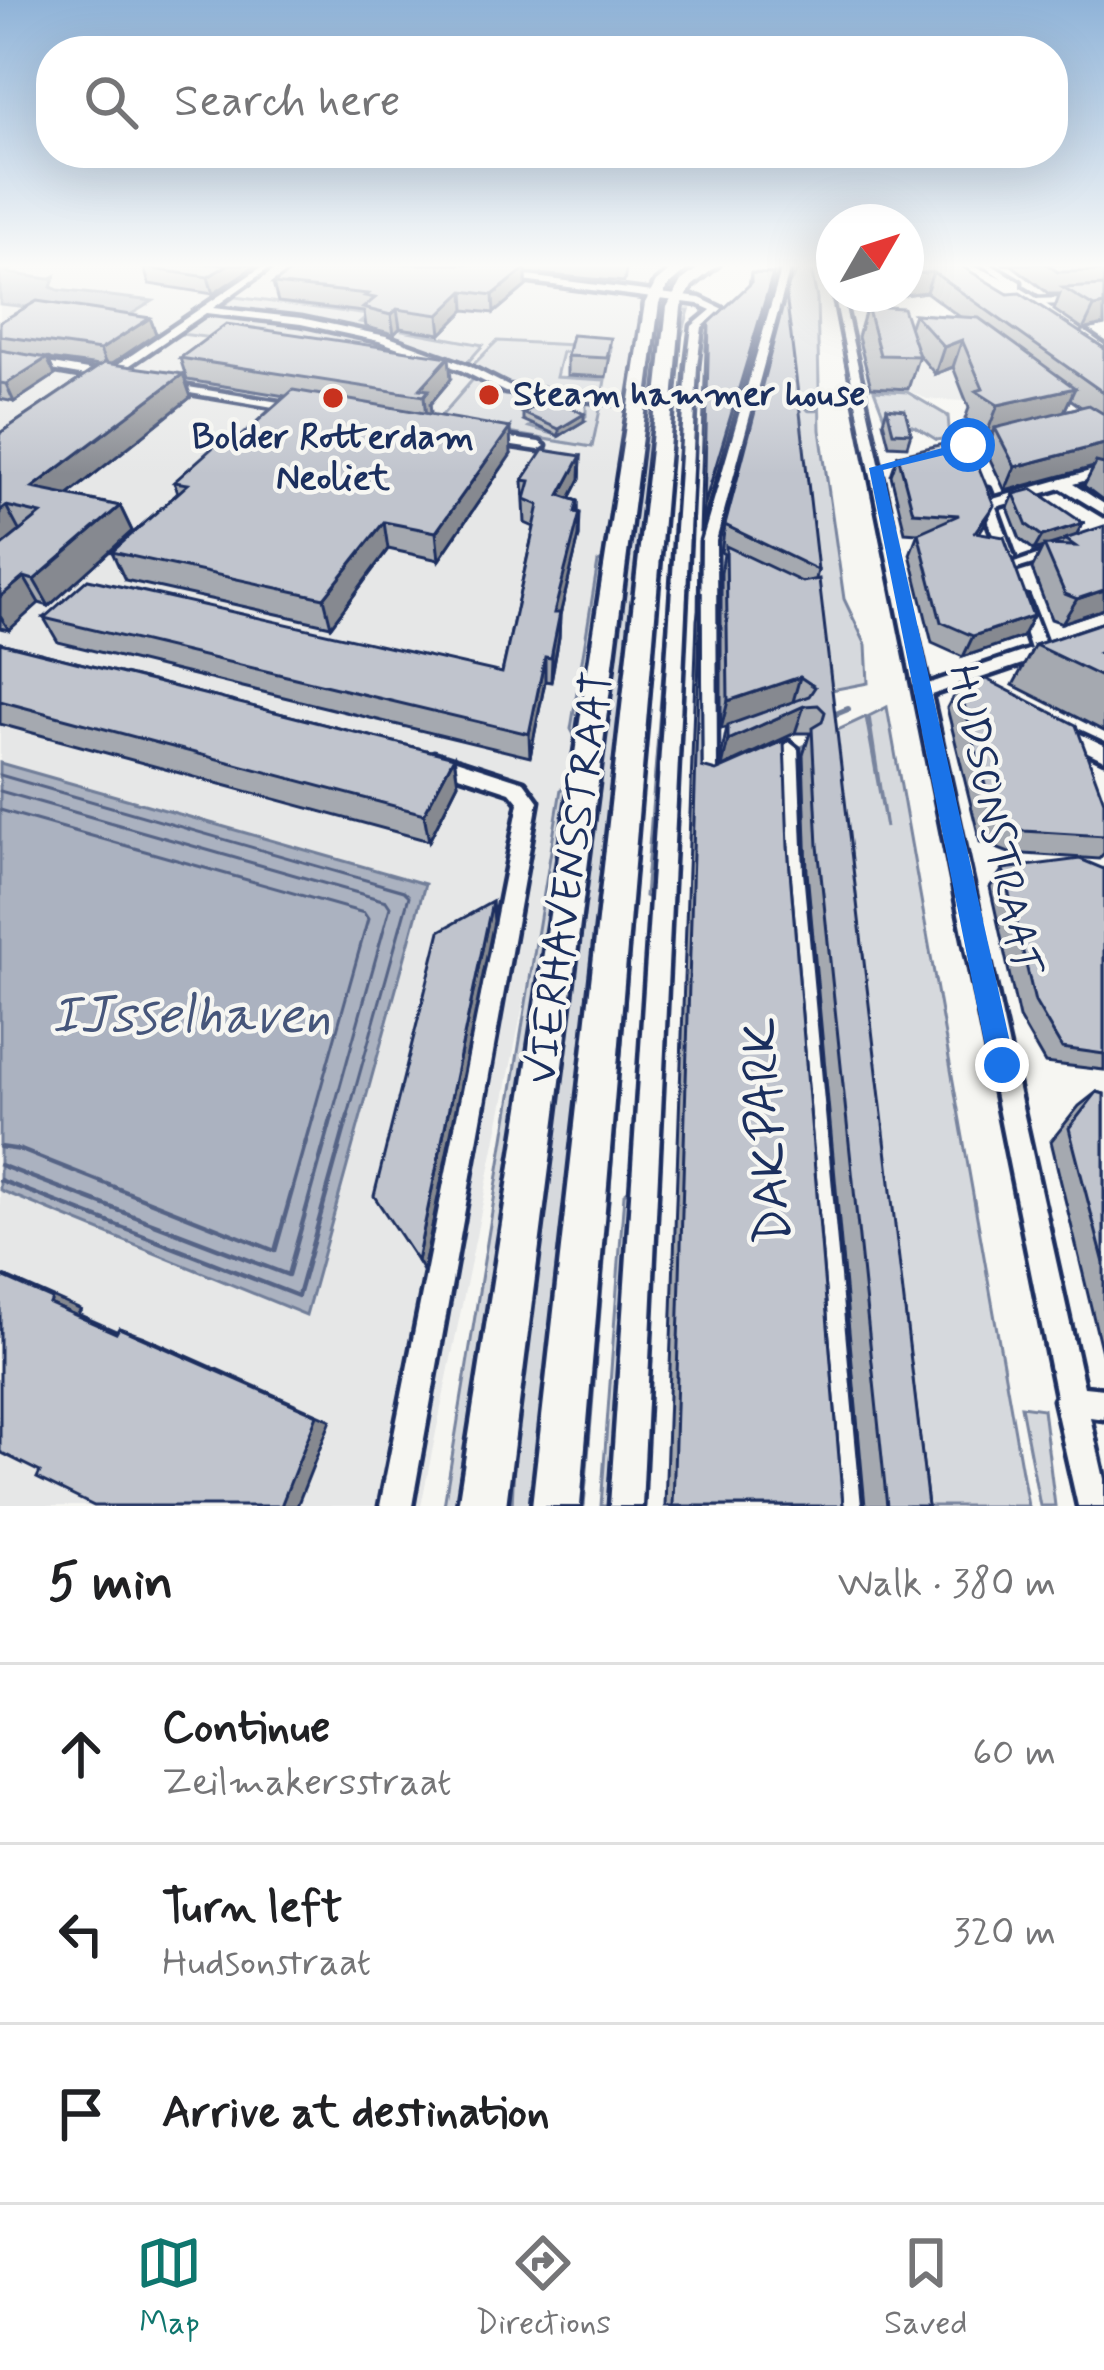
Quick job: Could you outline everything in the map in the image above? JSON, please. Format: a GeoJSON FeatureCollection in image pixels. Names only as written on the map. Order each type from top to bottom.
{"type":"FeatureCollection","features":[{"type":"Feature","properties":{"kind":"main road","name":"VIERHAVENSSTRAAT"},"geometry":{"type":"LineString","coordinates":[[482,1506],[657,334]]}},
{"type":"Feature","properties":{"kind":"main road","name":"VIERHAVENSSTRAAT"},"geometry":{"type":"LineString","coordinates":[[556,1506],[660,334]]}},
{"type":"Feature","properties":{"kind":"main road"},"geometry":{"type":"LineString","coordinates":[[1064,334],[1104,366]]}},
{"type":"Feature","properties":{"kind":"main road"},"geometry":{"type":"LineString","coordinates":[[1075,334],[1104,352]]}},
{"type":"Feature","properties":{"kind":"street"},"geometry":{"type":"LineString","coordinates":[[90,390],[169,334]]}},
{"type":"Feature","properties":{"kind":"street"},"geometry":{"type":"LineString","coordinates":[[364,334],[514,391],[612,400]]}},
{"type":"Feature","properties":{"kind":"street","name":"VIERHAVENSSTRAAT"},"geometry":{"type":"LineString","coordinates":[[626,1506],[696,334]]}},
{"type":"Feature","properties":{"kind":"street"},"geometry":{"type":"LineString","coordinates":[[728,777],[708,787],[718,742],[707,556],[768,334]]}},
{"type":"Feature","properties":{"kind":"street","name":"HUDSONSTRAAT"},"geometry":{"type":"LineString","coordinates":[[856,334],[885,466],[922,692],[1094,1506]]}},
{"type":"Feature","properties":{"kind":"street"},"geometry":{"type":"LineString","coordinates":[[0,358],[126,380]]}},
{"type":"Feature","properties":{"kind":"street"},"geometry":{"type":"LineString","coordinates":[[143,382],[315,410]]}},
{"type":"Feature","properties":{"kind":"street"},"geometry":{"type":"LineString","coordinates":[[928,455],[1036,429]]}},
{"type":"Feature","properties":{"kind":"street"},"geometry":{"type":"LineString","coordinates":[[470,436],[539,446]]}},
{"type":"Feature","properties":{"kind":"street"},"geometry":{"type":"LineString","coordinates":[[968,445],[975,465]]}},
{"type":"Feature","properties":{"kind":"street"},"geometry":{"type":"LineString","coordinates":[[988,505],[1104,471]]}},
{"type":"Feature","properties":{"kind":"street"},"geometry":{"type":"LineString","coordinates":[[1063,483],[1104,510]]}},
{"type":"Feature","properties":{"kind":"street"},"geometry":{"type":"LineString","coordinates":[[982,485],[1040,652]]}},
{"type":"Feature","properties":{"kind":"street"},"geometry":{"type":"LineString","coordinates":[[1029,493],[1046,505]]}},
{"type":"Feature","properties":{"kind":"street"},"geometry":{"type":"LineString","coordinates":[[1010,567],[1075,547]]}},
{"type":"Feature","properties":{"kind":"street"},"geometry":{"type":"LineString","coordinates":[[707,556],[726,566]]}},
{"type":"Feature","properties":{"kind":"street"},"geometry":{"type":"LineString","coordinates":[[922,692],[986,679],[1061,645]]}},
{"type":"Feature","properties":{"kind":"street"},"geometry":{"type":"LineString","coordinates":[[1041,720],[1104,756],[1086,776]]}},
{"type":"Feature","properties":{"kind":"street","name":"DAKPARK"},"geometry":{"type":"LineString","coordinates":[[787,750],[845,1506]]}},
{"type":"Feature","properties":{"kind":"street","name":"VIERHAVENSSTRAAT"},"geometry":{"type":"LineString","coordinates":[[396,1506],[513,900],[527,796],[494,777],[407,753]]}},
{"type":"Feature","properties":{"kind":"street"},"geometry":{"type":"LineString","coordinates":[[1069,1400],[1104,1404]]}},
{"type":"Feature","properties":{"kind":"shaded area"},"geometry":{"type":"Polygon","coordinates":[[[0,334],[644,334],[571,770],[421,1506],[0,1506],[0,334]]]}},
{"type":"Feature","properties":{"kind":"shaded area"},"geometry":{"type":"Polygon","coordinates":[[[183,334],[426,334],[483,345],[461,370],[183,334]]]}},
{"type":"Feature","properties":{"kind":"shaded area"},"geometry":{"type":"Polygon","coordinates":[[[653,334],[665,334],[544,1506],[512,1506],[520,1343],[653,334]]]}},
{"type":"Feature","properties":{"kind":"shaded area"},"geometry":{"type":"Polygon","coordinates":[[[682,334],[584,1506],[575,1506],[676,345],[682,334]]]}},
{"type":"Feature","properties":{"kind":"shaded area"},"geometry":{"type":"Polygon","coordinates":[[[771,334],[818,334],[820,430],[844,599],[866,645],[868,683],[711,713],[714,556],[771,334]]]}},
{"type":"Feature","properties":{"kind":"shaded area"},"geometry":{"type":"Polygon","coordinates":[[[497,341],[611,347],[610,355],[562,352],[556,377],[605,380],[602,397],[517,390],[470,368],[497,341]]]}},
{"type":"Feature","properties":{"kind":"shaded area"},"geometry":{"type":"Polygon","coordinates":[[[899,350],[941,354],[985,402],[927,399],[911,392],[899,350]]]}},
{"type":"Feature","properties":{"kind":"shaded area"},"geometry":{"type":"Polygon","coordinates":[[[476,376],[503,390],[563,399],[529,427],[560,436],[586,416],[586,403],[601,405],[592,447],[437,421],[476,376]]]}},
{"type":"Feature","properties":{"kind":"shaded area"},"geometry":{"type":"Polygon","coordinates":[[[874,390],[907,392],[948,416],[949,428],[963,435],[937,440],[916,427],[885,419],[874,390]]]}},
{"type":"Feature","properties":{"kind":"shaded area"},"geometry":{"type":"Polygon","coordinates":[[[610,557],[580,746],[571,729],[598,562],[610,557]]]}},
{"type":"Feature","properties":{"kind":"shaded area"},"geometry":{"type":"Polygon","coordinates":[[[667,623],[652,896],[649,898],[645,896],[667,623]]]}},
{"type":"Feature","properties":{"kind":"shaded area"},"geometry":{"type":"Polygon","coordinates":[[[887,707],[1028,1506],[864,1506],[849,1392],[795,750],[866,717],[886,828],[869,716],[887,707]]]}},
{"type":"Feature","properties":{"kind":"shaded area"},"geometry":{"type":"Polygon","coordinates":[[[576,782],[475,1412],[455,1506],[444,1506],[561,789],[576,782]]]}},
{"type":"Feature","properties":{"kind":"shaded area"},"geometry":{"type":"Polygon","coordinates":[[[624,1194],[632,1195],[611,1506],[601,1506],[624,1194]]]}},
{"type":"Feature","properties":{"kind":"shaded area"},"geometry":{"type":"Polygon","coordinates":[[[1021,1406],[1043,1409],[1055,1506],[1040,1506],[1021,1406]]]}},
{"type":"Feature","properties":{"kind":"water","name":"IJsselhaven"},"geometry":{"type":"Polygon","coordinates":[[[0,763],[425,884],[306,1315],[0,1190],[0,763]]]}},
{"type":"Feature","properties":{"kind":"building"},"geometry":{"type":"Polygon","coordinates":[[[0,334],[125,334],[100,350],[0,334]]]}},
{"type":"Feature","properties":{"kind":"building"},"geometry":{"type":"Polygon","coordinates":[[[212,334],[295,334],[449,357],[420,389],[429,390],[424,396],[180,358],[212,334]]]}},
{"type":"Feature","properties":{"kind":"building"},"geometry":{"type":"Polygon","coordinates":[[[709,334],[755,334],[704,506],[709,334]]]}},
{"type":"Feature","properties":{"kind":"building"},"geometry":{"type":"Polygon","coordinates":[[[775,334],[791,334],[818,570],[725,525],[775,334]]]}},
{"type":"Feature","properties":{"kind":"building"},"geometry":{"type":"Polygon","coordinates":[[[875,334],[912,334],[919,356],[880,355],[875,334]]]}},
{"type":"Feature","properties":{"kind":"building"},"geometry":{"type":"Polygon","coordinates":[[[932,334],[1001,334],[1075,388],[998,405],[976,391],[983,389],[962,340],[944,347],[932,334]]]}},
{"type":"Feature","properties":{"kind":"building"},"geometry":{"type":"Polygon","coordinates":[[[1021,334],[1083,334],[1104,348],[1104,393],[1021,334]]]}},
{"type":"Feature","properties":{"kind":"building"},"geometry":{"type":"Polygon","coordinates":[[[572,335],[611,338],[607,358],[567,356],[572,335]]]}},
{"type":"Feature","properties":{"kind":"building"},"geometry":{"type":"Polygon","coordinates":[[[0,350],[47,358],[6,384],[0,383],[0,350]]]}},
{"type":"Feature","properties":{"kind":"building"},"geometry":{"type":"Polygon","coordinates":[[[104,363],[183,374],[32,488],[120,506],[34,580],[24,577],[0,597],[0,547],[41,514],[6,506],[0,511],[0,433],[104,363]]]}},
{"type":"Feature","properties":{"kind":"building"},"geometry":{"type":"Polygon","coordinates":[[[293,390],[510,428],[436,532],[384,522],[324,598],[112,552],[188,484],[174,482],[219,442],[232,444],[293,390]]]}},
{"type":"Feature","properties":{"kind":"building"},"geometry":{"type":"Polygon","coordinates":[[[551,398],[584,414],[559,429],[523,413],[551,398]]]}},
{"type":"Feature","properties":{"kind":"building"},"geometry":{"type":"Polygon","coordinates":[[[1089,405],[1104,414],[1104,444],[1015,467],[995,428],[1089,405]]]}},
{"type":"Feature","properties":{"kind":"building"},"geometry":{"type":"Polygon","coordinates":[[[887,408],[905,410],[911,433],[893,432],[887,408]]]}},
{"type":"Feature","properties":{"kind":"building"},"geometry":{"type":"Polygon","coordinates":[[[967,438],[994,505],[975,532],[1004,537],[1033,616],[973,636],[941,622],[918,533],[959,515],[913,512],[898,455],[967,438]]]}},
{"type":"Feature","properties":{"kind":"building"},"geometry":{"type":"Polygon","coordinates":[[[543,450],[581,456],[560,495],[578,501],[575,512],[580,513],[554,613],[560,613],[551,658],[545,657],[529,734],[44,618],[88,579],[502,673],[539,505],[525,499],[530,481],[523,480],[543,450]]]}},
{"type":"Feature","properties":{"kind":"building"},"geometry":{"type":"Polygon","coordinates":[[[1033,489],[1083,523],[1042,536],[1027,525],[1014,494],[1033,489]]]}},
{"type":"Feature","properties":{"kind":"building"},"geometry":{"type":"Polygon","coordinates":[[[1104,526],[1104,590],[1077,599],[1065,594],[1044,545],[1075,546],[1065,539],[1104,526]]]}},
{"type":"Feature","properties":{"kind":"building"},"geometry":{"type":"Polygon","coordinates":[[[726,546],[802,582],[819,579],[928,1506],[887,1506],[818,846],[812,728],[822,722],[825,712],[818,705],[804,706],[728,740],[728,725],[809,696],[815,687],[800,677],[728,701],[726,546]]]}},
{"type":"Feature","properties":{"kind":"building"},"geometry":{"type":"Polygon","coordinates":[[[701,592],[702,767],[716,771],[784,741],[788,847],[843,1506],[673,1506],[701,592]]]}},
{"type":"Feature","properties":{"kind":"building"},"geometry":{"type":"Polygon","coordinates":[[[1104,622],[1104,651],[1099,653],[1104,655],[1104,678],[1035,645],[1104,622]]]}},
{"type":"Feature","properties":{"kind":"building"},"geometry":{"type":"Polygon","coordinates":[[[0,643],[454,757],[424,814],[0,701],[0,643]]]}},
{"type":"Feature","properties":{"kind":"building"},"geometry":{"type":"Polygon","coordinates":[[[986,679],[1076,725],[1104,801],[1104,836],[1024,831],[994,820],[959,685],[986,679]]]}},
{"type":"Feature","properties":{"kind":"building"},"geometry":{"type":"Polygon","coordinates":[[[1080,859],[1104,869],[1104,1054],[1062,1048],[1035,1002],[1003,869],[1080,859]]]}},
{"type":"Feature","properties":{"kind":"building"},"geometry":{"type":"Polygon","coordinates":[[[492,902],[417,1261],[374,1196],[440,931],[492,902]]]}},
{"type":"Feature","properties":{"kind":"building"},"geometry":{"type":"Polygon","coordinates":[[[1097,1092],[1104,1094],[1104,1263],[1069,1128],[1097,1092]]]}},
{"type":"Feature","properties":{"kind":"building"},"geometry":{"type":"Polygon","coordinates":[[[0,1276],[116,1333],[119,1328],[317,1415],[281,1506],[94,1506],[37,1478],[40,1472],[0,1452],[0,1276]]]}},
{"type":"Feature","properties":{"kind":"waterway"},"geometry":{"type":"LineString","coordinates":[[804,405],[794,405],[802,402],[809,410],[817,410]]}},
{"type":"Feature","properties":{"kind":"waterway"},"geometry":{"type":"LineString","coordinates":[[831,716],[848,709]]}},
{"type":"Feature","properties":{"kind":"place","name":"Steam hammer house"},"geometry":{"type":"Point","coordinates":[489,395]}},
{"type":"Feature","properties":{"kind":"place","name":"Bolder Rotterdam Neoliet"},"geometry":{"type":"Point","coordinates":[333,398]}},
{"type":"Feature","properties":{"kind":"route"},"geometry":{"type":"LineString","coordinates":[[968,445],[876,468],[1002,1065]]}}]}
